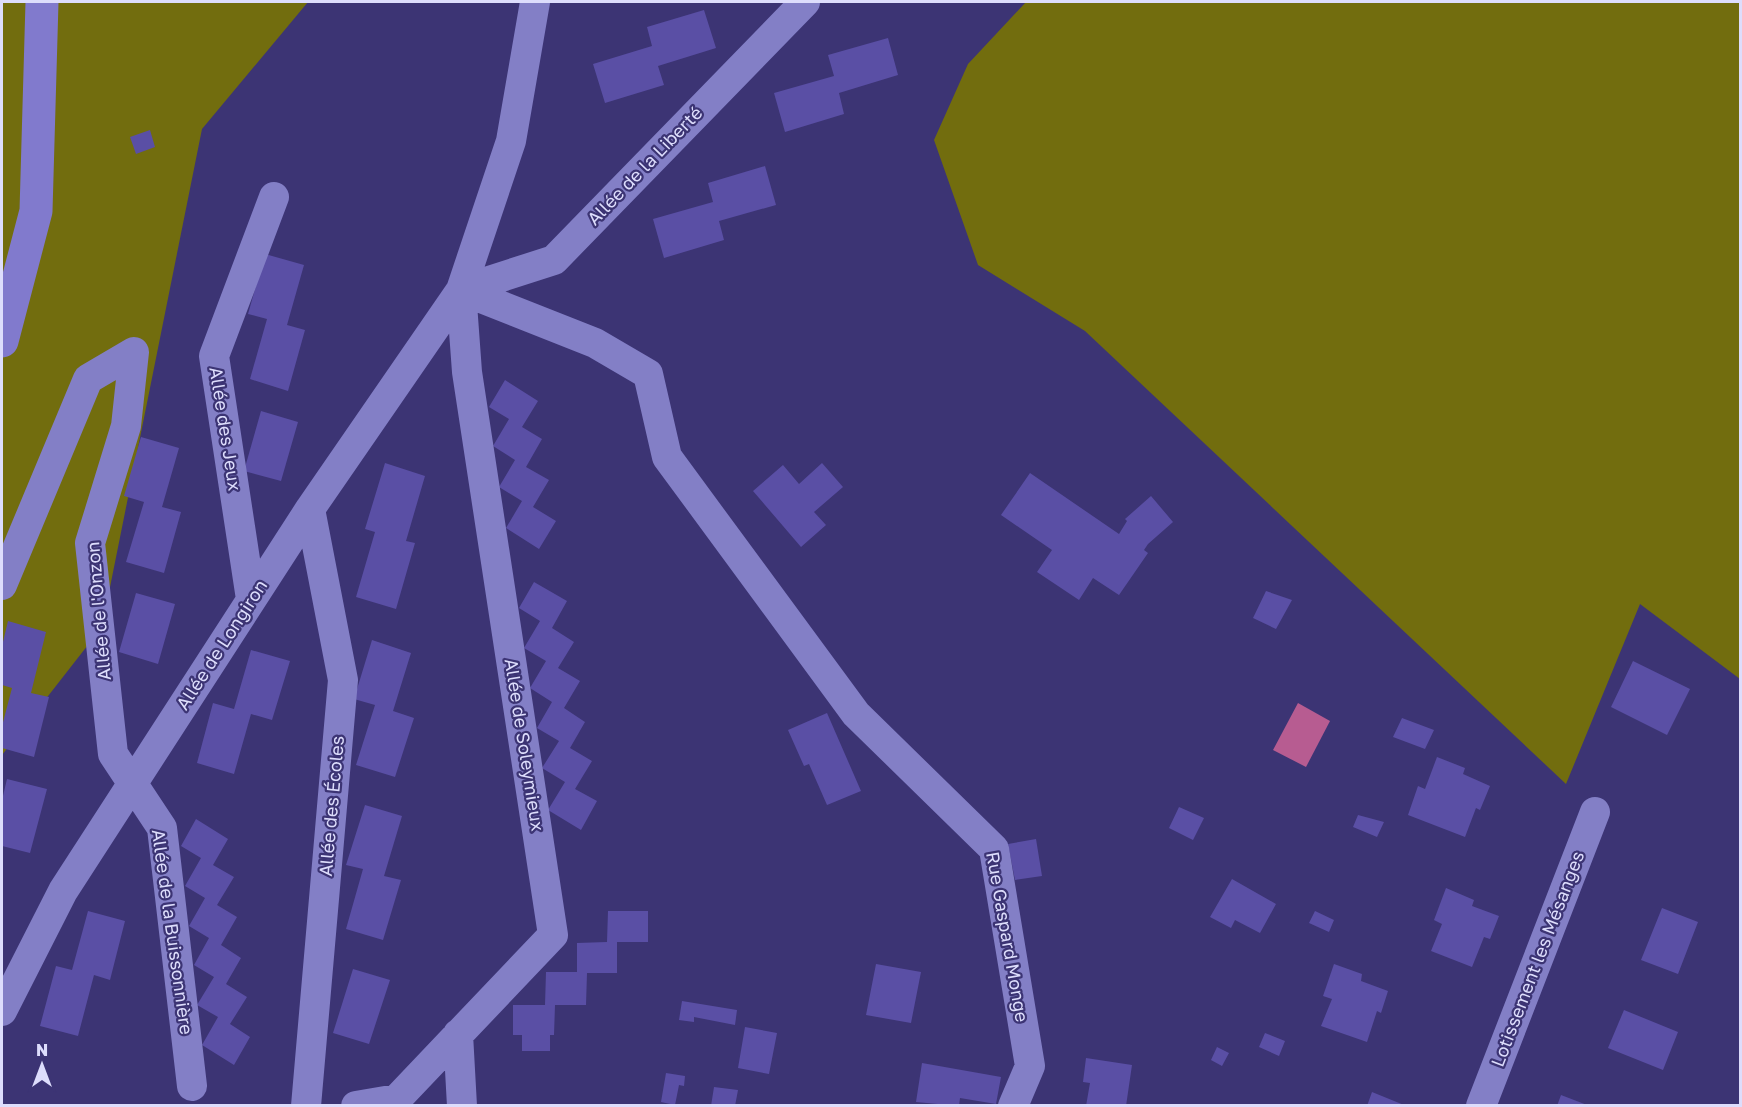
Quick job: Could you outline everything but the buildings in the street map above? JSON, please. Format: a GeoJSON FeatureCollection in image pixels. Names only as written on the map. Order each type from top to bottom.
{"type":"FeatureCollection","features":[{"type":"Feature","properties":{"kind":"main road"},"geometry":{"type":"LineString","coordinates":[[2,341],[36,211],[42,2]]}},
{"type":"Feature","properties":{"kind":"street"},"geometry":{"type":"LineString","coordinates":[[460,290],[511,141],[535,2]]}},
{"type":"Feature","properties":{"kind":"street","name":"Allée de la Liberté"},"geometry":{"type":"LineString","coordinates":[[460,290],[554,260],[805,2]]}},
{"type":"Feature","properties":{"kind":"street","name":"Allée des Jeux"},"geometry":{"type":"LineString","coordinates":[[251,599],[214,356],[274,197]]}},
{"type":"Feature","properties":{"kind":"street","name":"Allée de Longiron"},"geometry":{"type":"LineString","coordinates":[[2,1011],[63,891],[310,509],[460,290]]}},
{"type":"Feature","properties":{"kind":"street","name":"Rue Gaspard Monge"},"geometry":{"type":"LineString","coordinates":[[460,290],[595,343],[648,374],[667,458],[856,714],[994,849],[1030,1066],[1013,1106]]}},
{"type":"Feature","properties":{"kind":"street","name":"Allée de Soleymieux"},"geometry":{"type":"LineString","coordinates":[[356,1106],[397,1099],[553,935],[467,372],[460,290]]}},
{"type":"Feature","properties":{"kind":"street","name":"Allée de l'Onzon"},"geometry":{"type":"LineString","coordinates":[[2,585],[88,379],[134,352],[126,426],[90,543],[113,754],[133,786]]}},
{"type":"Feature","properties":{"kind":"street","name":"Allée des Écoles"},"geometry":{"type":"LineString","coordinates":[[306,1106],[343,680],[310,509]]}},
{"type":"Feature","properties":{"kind":"street","name":"Allée de la Buissonnière"},"geometry":{"type":"LineString","coordinates":[[133,786],[162,828],[192,1086]]}},
{"type":"Feature","properties":{"kind":"street","name":"Lotissement les Mésanges"},"geometry":{"type":"LineString","coordinates":[[1481,1106],[1595,812]]}},
{"type":"Feature","properties":{"kind":"street"},"geometry":{"type":"LineString","coordinates":[[458,1034],[462,1106]]}},
{"type":"Feature","properties":{"kind":"shaded area"},"geometry":{"type":"Polygon","coordinates":[[[2,2],[308,2],[202,129],[102,627],[2,755],[2,2]]]}},
{"type":"Feature","properties":{"kind":"shaded area"},"geometry":{"type":"Polygon","coordinates":[[[1026,2],[1740,2],[1740,679],[1640,604],[1566,784],[1085,331],[978,265],[934,140],[968,64],[1026,2]]]}},
{"type":"Feature","properties":{"kind":"shaded area"},"geometry":{"type":"Polygon","coordinates":[[[1298,703],[1330,721],[1306,767],[1273,750],[1298,703]]]}}]}
